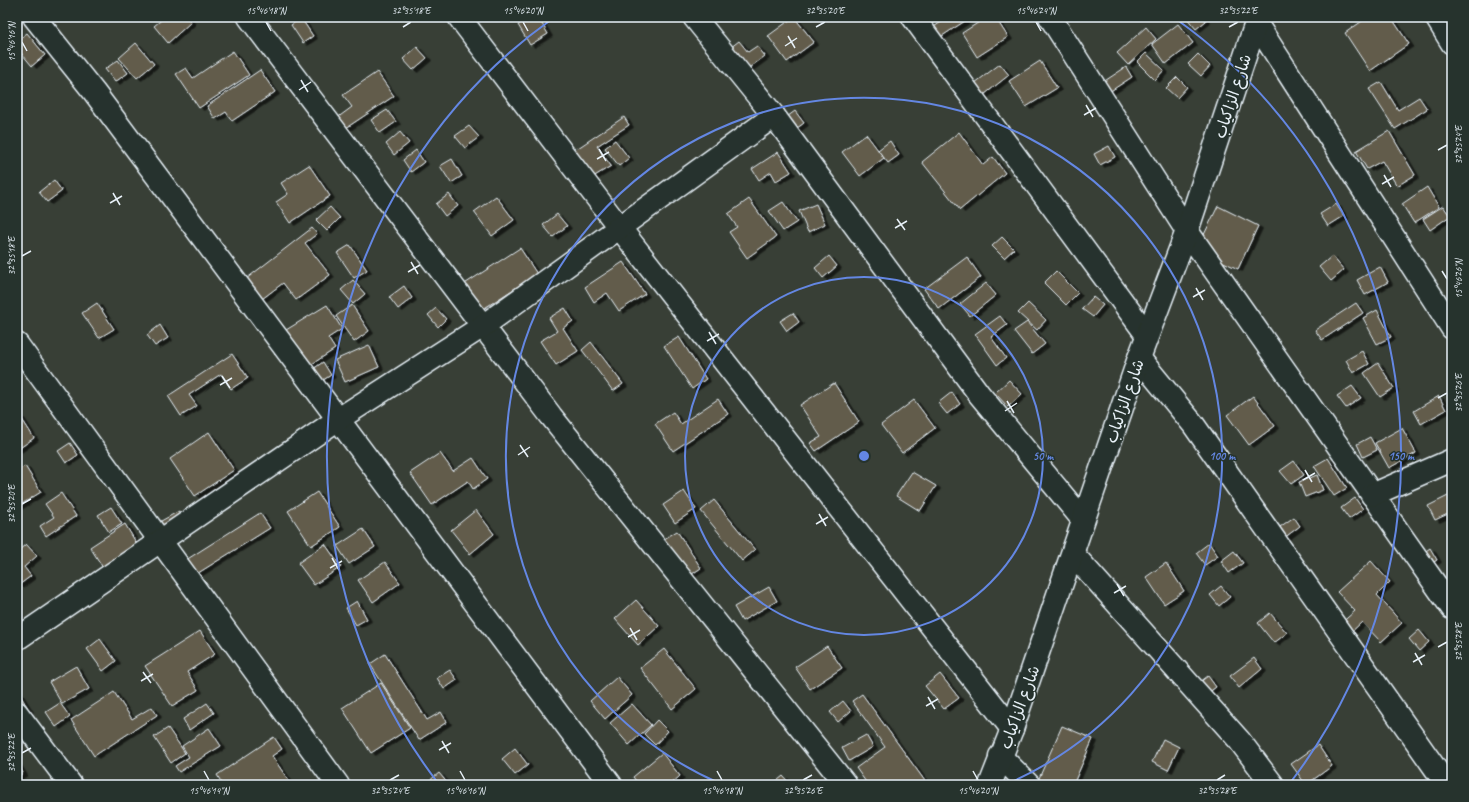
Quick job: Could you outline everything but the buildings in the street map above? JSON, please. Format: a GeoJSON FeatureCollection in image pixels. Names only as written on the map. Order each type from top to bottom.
{"type":"FeatureCollection","features":[{"type":"Feature","properties":{"kind":"street"},"geometry":{"type":"LineString","coordinates":[[34,17],[94,92],[337,420],[611,785]]}},
{"type":"Feature","properties":{"kind":"street"},"geometry":{"type":"LineString","coordinates":[[249,17],[551,416],[846,785]]}},
{"type":"Feature","properties":{"kind":"street"},"geometry":{"type":"LineString","coordinates":[[459,17],[619,227],[1012,729]]}},
{"type":"Feature","properties":{"kind":"street"},"geometry":{"type":"LineString","coordinates":[[694,17],[774,116],[979,394],[1083,520]]}},
{"type":"Feature","properties":{"kind":"street"},"geometry":{"type":"LineString","coordinates":[[913,17],[1147,335]]}},
{"type":"Feature","properties":{"kind":"street"},"geometry":{"type":"LineString","coordinates":[[1050,17],[1186,231],[1452,608]]}},
{"type":"Feature","properties":{"kind":"street"},"geometry":{"type":"LineString","coordinates":[[1436,17],[1452,43]]}},
{"type":"Feature","properties":{"kind":"street"},"geometry":{"type":"LineString","coordinates":[[1257,20],[1452,328]]}},
{"type":"Feature","properties":{"kind":"street","name":"شارع الزاكياب"},"geometry":{"type":"LineString","coordinates":[[990,785],[1000,756],[1012,729],[1147,335],[1186,231],[1257,20]]}},
{"type":"Feature","properties":{"kind":"street"},"geometry":{"type":"LineString","coordinates":[[17,639],[337,420],[483,326],[774,116]]}},
{"type":"Feature","properties":{"kind":"street"},"geometry":{"type":"LineString","coordinates":[[17,344],[338,785]]}},
{"type":"Feature","properties":{"kind":"street"},"geometry":{"type":"LineString","coordinates":[[1139,358],[1193,424],[1447,785]]}},
{"type":"Feature","properties":{"kind":"street"},"geometry":{"type":"LineString","coordinates":[[1372,495],[1452,460]]}},
{"type":"Feature","properties":{"kind":"street"},"geometry":{"type":"LineString","coordinates":[[1073,554],[1240,740],[1273,785]]}},
{"type":"Feature","properties":{"kind":"street"},"geometry":{"type":"LineString","coordinates":[[17,713],[71,785]]}},
{"type":"Feature","properties":{"kind":"street"},"geometry":{"type":"LineString","coordinates":[[1000,756],[1029,785]]}}]}
